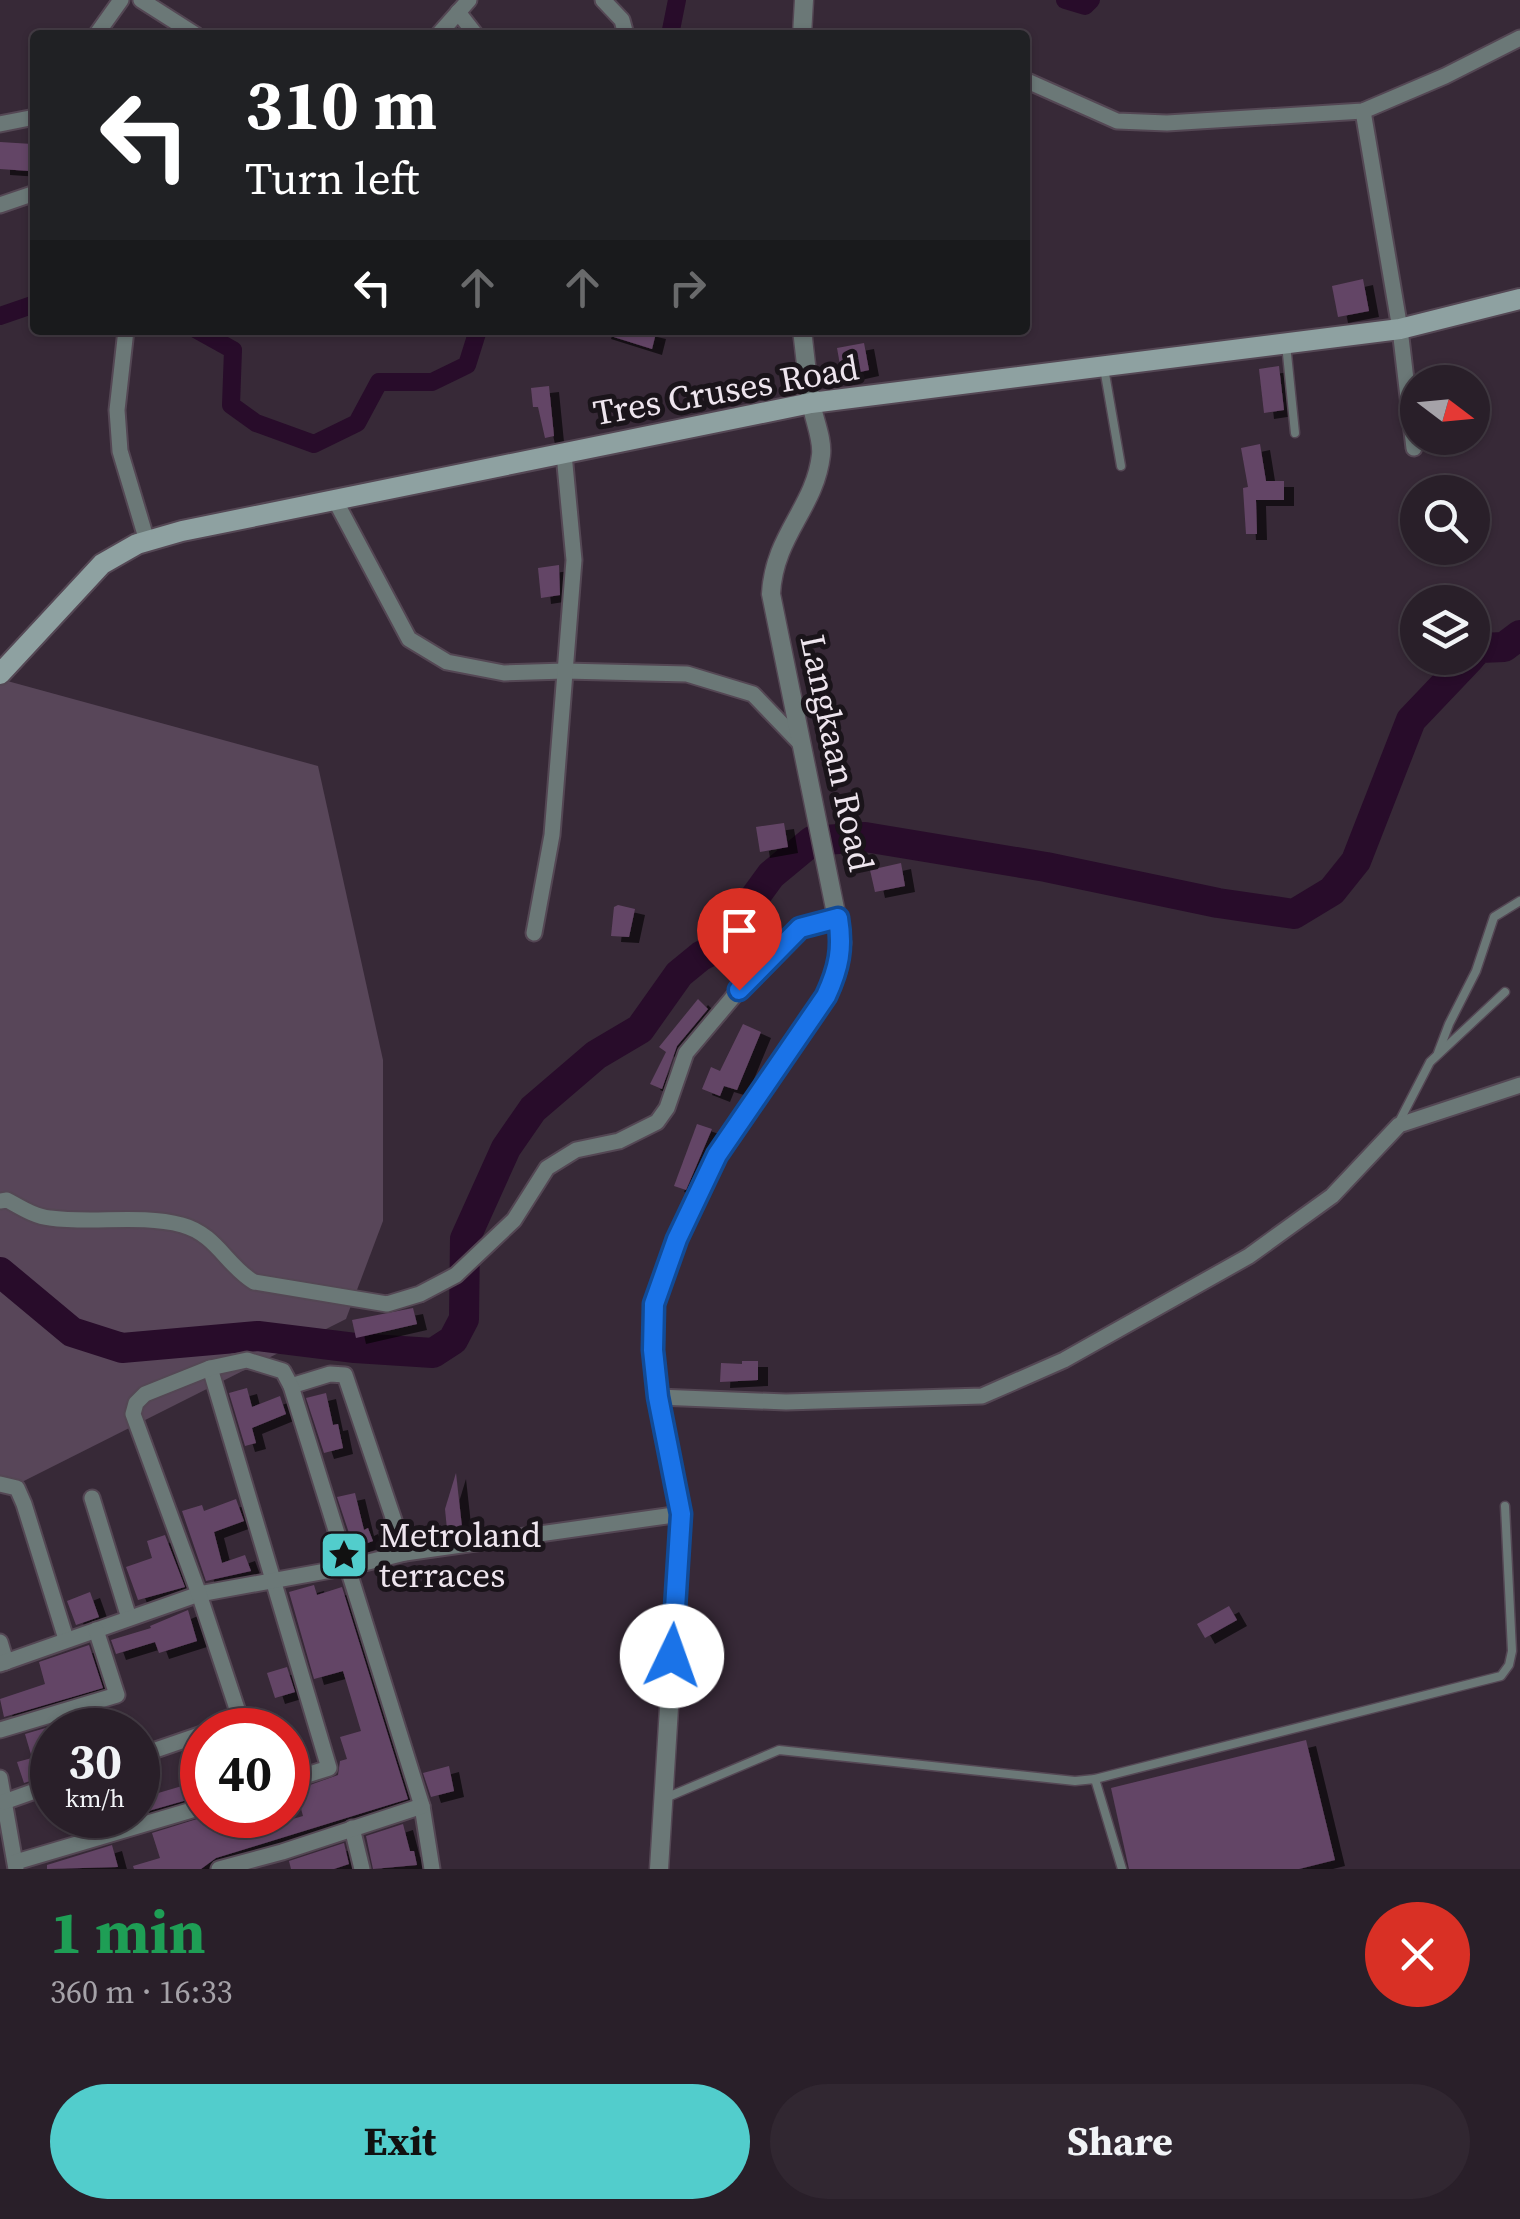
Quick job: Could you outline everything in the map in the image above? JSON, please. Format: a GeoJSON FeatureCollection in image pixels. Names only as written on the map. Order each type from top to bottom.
{"type":"FeatureCollection","features":[{"type":"Feature","properties":{"kind":"main road","name":"Tres Cruses Road"},"geometry":{"type":"LineString","coordinates":[[0,674],[102,564],[147,542],[811,403],[1400,329],[1520,299]]}},
{"type":"Feature","properties":{"kind":"street"},"geometry":{"type":"LineString","coordinates":[[99,30],[119,0]]}},
{"type":"Feature","properties":{"kind":"street"},"geometry":{"type":"LineString","coordinates":[[141,0],[188,30]]}},
{"type":"Feature","properties":{"kind":"street"},"geometry":{"type":"LineString","coordinates":[[603,0],[622,20],[625,30]]}},
{"type":"Feature","properties":{"kind":"street"},"geometry":{"type":"LineString","coordinates":[[802,30],[804,0]]}},
{"type":"Feature","properties":{"kind":"street"},"geometry":{"type":"LineString","coordinates":[[442,30],[464,6],[474,30]]}},
{"type":"Feature","properties":{"kind":"street"},"geometry":{"type":"LineString","coordinates":[[1030,82],[1116,121],[1167,123],[1363,110],[1446,76],[1520,38]]}},
{"type":"Feature","properties":{"kind":"street"},"geometry":{"type":"LineString","coordinates":[[1363,110],[1404,365]]}},
{"type":"Feature","properties":{"kind":"street"},"geometry":{"type":"LineString","coordinates":[[0,124],[30,118]]}},
{"type":"Feature","properties":{"kind":"street"},"geometry":{"type":"LineString","coordinates":[[0,205],[30,195]]}},
{"type":"Feature","properties":{"kind":"street"},"geometry":{"type":"LineString","coordinates":[[125,335],[117,410],[120,451],[147,542]]}},
{"type":"Feature","properties":{"kind":"street","name":"Langkaan Road"},"geometry":{"type":"LineString","coordinates":[[658,1869],[681,1514],[658,1397],[654,1304],[677,1239],[717,1155],[826,996],[837,972],[842,943],[772,594],[772,571],[780,546],[811,492],[822,452],[803,335]]}},
{"type":"Feature","properties":{"kind":"street"},"geometry":{"type":"LineString","coordinates":[[534,933],[552,834],[574,560],[564,454]]}},
{"type":"Feature","properties":{"kind":"street"},"geometry":{"type":"LineString","coordinates":[[335,500],[409,639],[447,662],[504,673],[687,674],[753,694],[802,745]]}},
{"type":"Feature","properties":{"kind":"street"},"geometry":{"type":"LineString","coordinates":[[0,1200],[50,1218],[107,1217],[183,1225],[204,1234],[238,1273],[254,1282],[387,1304],[420,1294],[456,1275],[495,1241],[514,1220],[547,1168],[576,1150],[619,1141],[657,1122],[667,1108],[686,1053],[739,990],[800,928],[838,918]]}},
{"type":"Feature","properties":{"kind":"street"},"geometry":{"type":"LineString","coordinates":[[658,1397],[786,1402],[982,1396],[1064,1360],[1248,1256],[1332,1196],[1399,1124],[1520,1086]]}},
{"type":"Feature","properties":{"kind":"street"},"geometry":{"type":"LineString","coordinates":[[236,1708],[134,1414],[136,1403],[145,1394],[210,1368],[247,1360],[282,1371],[290,1386],[422,1806],[432,1869]]}},
{"type":"Feature","properties":{"kind":"street"},"geometry":{"type":"LineString","coordinates":[[210,1368],[330,1768],[310,1775]]}},
{"type":"Feature","properties":{"kind":"street"},"geometry":{"type":"LineString","coordinates":[[290,1386],[330,1374],[345,1375],[405,1553]]}},
{"type":"Feature","properties":{"kind":"street"},"geometry":{"type":"LineString","coordinates":[[0,1484],[17,1488],[24,1504],[66,1639]]}},
{"type":"Feature","properties":{"kind":"street"},"geometry":{"type":"LineString","coordinates":[[92,1498],[129,1618]]}},
{"type":"Feature","properties":{"kind":"street"},"geometry":{"type":"LineString","coordinates":[[0,1642],[3,1663],[199,1594],[405,1553],[681,1514]]}},
{"type":"Feature","properties":{"kind":"street"},"geometry":{"type":"LineString","coordinates":[[0,1730],[116,1695],[96,1630]]}},
{"type":"Feature","properties":{"kind":"street"},"geometry":{"type":"LineString","coordinates":[[0,1778],[16,1866],[180,1815]]}},
{"type":"Feature","properties":{"kind":"street"},"geometry":{"type":"LineString","coordinates":[[4,1802],[30,1793]]}},
{"type":"Feature","properties":{"kind":"street"},"geometry":{"type":"LineString","coordinates":[[219,1869],[284,1861],[352,1828],[422,1806]]}},
{"type":"Feature","properties":{"kind":"street"},"geometry":{"type":"LineString","coordinates":[[352,1828],[362,1869]]}},
{"type":"Feature","properties":{"kind":"lane"},"geometry":{"type":"LineString","coordinates":[[1286,344],[1295,433]]}},
{"type":"Feature","properties":{"kind":"lane"},"geometry":{"type":"LineString","coordinates":[[1104,368],[1122,466]]}},
{"type":"Feature","properties":{"kind":"lane"},"geometry":{"type":"LineString","coordinates":[[1399,1124],[1438,1054],[1476,971],[1494,918],[1520,901]]}},
{"type":"Feature","properties":{"kind":"lane"},"geometry":{"type":"LineString","coordinates":[[1438,1054],[1505,992]]}},
{"type":"Feature","properties":{"kind":"lane"},"geometry":{"type":"LineString","coordinates":[[664,1799],[780,1750],[1074,1781],[1095,1779],[1501,1676],[1512,1651],[1505,1506]]}},
{"type":"Feature","properties":{"kind":"lane"},"geometry":{"type":"LineString","coordinates":[[1095,1779],[1122,1869]]}},
{"type":"Feature","properties":{"kind":"shaded area"},"geometry":{"type":"Polygon","coordinates":[[[0,679],[318,766],[383,1060],[383,1221],[346,1319],[0,1493],[0,679]]]}},
{"type":"Feature","properties":{"kind":"building"},"geometry":{"type":"Polygon","coordinates":[[[0,142],[30,144],[30,171],[0,169],[0,142]]]}},
{"type":"Feature","properties":{"kind":"building"},"geometry":{"type":"Polygon","coordinates":[[[1363,279],[1369,311],[1338,317],[1332,286],[1363,279]]]}},
{"type":"Feature","properties":{"kind":"building"},"geometry":{"type":"Polygon","coordinates":[[[607,335],[656,335],[652,349],[607,335]]]}},
{"type":"Feature","properties":{"kind":"building"},"geometry":{"type":"Polygon","coordinates":[[[864,343],[869,370],[842,376],[837,348],[864,343]]]}},
{"type":"Feature","properties":{"kind":"building"},"geometry":{"type":"Polygon","coordinates":[[[1279,366],[1284,410],[1264,413],[1259,369],[1279,366]]]}},
{"type":"Feature","properties":{"kind":"building"},"geometry":{"type":"Polygon","coordinates":[[[549,386],[554,436],[545,438],[538,407],[533,407],[531,388],[549,386]]]}},
{"type":"Feature","properties":{"kind":"building"},"geometry":{"type":"Polygon","coordinates":[[[1260,444],[1266,481],[1284,481],[1284,500],[1256,500],[1257,534],[1246,534],[1243,488],[1248,487],[1241,448],[1260,444]]]}},
{"type":"Feature","properties":{"kind":"building"},"geometry":{"type":"Polygon","coordinates":[[[559,565],[560,595],[541,598],[538,568],[559,565]]]}},
{"type":"Feature","properties":{"kind":"building"},"geometry":{"type":"Polygon","coordinates":[[[784,823],[788,847],[760,852],[756,827],[784,823]]]}},
{"type":"Feature","properties":{"kind":"building"},"geometry":{"type":"Polygon","coordinates":[[[901,863],[905,886],[875,892],[870,870],[901,863]]]}},
{"type":"Feature","properties":{"kind":"building"},"geometry":{"type":"Polygon","coordinates":[[[614,907],[635,909],[629,937],[611,936],[614,907]]]}},
{"type":"Feature","properties":{"kind":"building"},"geometry":{"type":"Polygon","coordinates":[[[761,936],[764,948],[760,953],[729,963],[724,951],[761,936]]]}},
{"type":"Feature","properties":{"kind":"building"},"geometry":{"type":"Polygon","coordinates":[[[698,999],[708,1009],[677,1046],[662,1089],[650,1084],[666,1052],[659,1047],[698,999]]]}},
{"type":"Feature","properties":{"kind":"building"},"geometry":{"type":"Polygon","coordinates":[[[743,1024],[761,1032],[737,1090],[724,1086],[720,1096],[702,1089],[711,1067],[720,1071],[743,1024]]]}},
{"type":"Feature","properties":{"kind":"building"},"geometry":{"type":"Polygon","coordinates":[[[697,1124],[712,1129],[686,1190],[674,1186],[697,1124]]]}},
{"type":"Feature","properties":{"kind":"building"},"geometry":{"type":"Polygon","coordinates":[[[413,1308],[417,1324],[356,1338],[352,1320],[413,1308]]]}},
{"type":"Feature","properties":{"kind":"building"},"geometry":{"type":"Polygon","coordinates":[[[758,1361],[758,1380],[720,1382],[721,1363],[758,1361]]]}},
{"type":"Feature","properties":{"kind":"building"},"geometry":{"type":"Polygon","coordinates":[[[247,1388],[252,1407],[280,1396],[286,1414],[252,1428],[256,1443],[245,1446],[229,1393],[247,1388]]]}},
{"type":"Feature","properties":{"kind":"building"},"geometry":{"type":"Polygon","coordinates":[[[326,1393],[343,1448],[324,1453],[306,1398],[326,1393]]]}},
{"type":"Feature","properties":{"kind":"building"},"geometry":{"type":"Polygon","coordinates":[[[456,1473],[462,1527],[447,1529],[445,1509],[456,1473]]]}},
{"type":"Feature","properties":{"kind":"building"},"geometry":{"type":"Polygon","coordinates":[[[355,1493],[364,1530],[368,1528],[373,1541],[354,1548],[337,1497],[355,1493]]]}},
{"type":"Feature","properties":{"kind":"building"},"geometry":{"type":"Polygon","coordinates":[[[236,1499],[244,1521],[214,1532],[222,1563],[245,1555],[251,1571],[206,1581],[182,1511],[202,1505],[204,1511],[236,1499]]]}},
{"type":"Feature","properties":{"kind":"building"},"geometry":{"type":"Polygon","coordinates":[[[165,1535],[185,1587],[138,1600],[126,1567],[152,1558],[147,1541],[165,1535]]]}},
{"type":"Feature","properties":{"kind":"building"},"geometry":{"type":"Polygon","coordinates":[[[314,1585],[317,1595],[342,1587],[408,1799],[310,1829],[310,1785],[338,1775],[340,1761],[347,1759],[340,1737],[361,1731],[343,1671],[314,1679],[289,1592],[314,1585]]]}},
{"type":"Feature","properties":{"kind":"building"},"geometry":{"type":"Polygon","coordinates":[[[90,1592],[99,1617],[76,1625],[67,1601],[90,1592]]]}},
{"type":"Feature","properties":{"kind":"building"},"geometry":{"type":"Polygon","coordinates":[[[1229,1606],[1237,1620],[1205,1638],[1197,1624],[1229,1606]]]}},
{"type":"Feature","properties":{"kind":"building"},"geometry":{"type":"Polygon","coordinates":[[[188,1610],[197,1641],[159,1653],[155,1642],[116,1654],[111,1640],[151,1628],[188,1610]]]}},
{"type":"Feature","properties":{"kind":"building"},"geometry":{"type":"Polygon","coordinates":[[[89,1645],[103,1688],[4,1717],[0,1699],[45,1684],[39,1662],[89,1645]]]}},
{"type":"Feature","properties":{"kind":"building"},"geometry":{"type":"Polygon","coordinates":[[[287,1667],[295,1692],[275,1698],[267,1673],[287,1667]]]}},
{"type":"Feature","properties":{"kind":"building"},"geometry":{"type":"Polygon","coordinates":[[[1306,1740],[1335,1860],[1299,1869],[1129,1869],[1111,1788],[1306,1740]]]}},
{"type":"Feature","properties":{"kind":"building"},"geometry":{"type":"Polygon","coordinates":[[[30,1759],[30,1781],[24,1783],[17,1762],[30,1759]]]}},
{"type":"Feature","properties":{"kind":"building"},"geometry":{"type":"Polygon","coordinates":[[[449,1766],[454,1791],[431,1797],[423,1773],[449,1766]]]}},
{"type":"Feature","properties":{"kind":"building"},"geometry":{"type":"Polygon","coordinates":[[[180,1787],[180,1802],[160,1808],[160,1792],[180,1787]]]}},
{"type":"Feature","properties":{"kind":"building"},"geometry":{"type":"Polygon","coordinates":[[[180,1824],[180,1838],[281,1838],[216,1858],[201,1869],[134,1869],[133,1866],[160,1858],[154,1838],[160,1838],[160,1831],[180,1824]]]}},
{"type":"Feature","properties":{"kind":"building"},"geometry":{"type":"Polygon","coordinates":[[[403,1824],[417,1865],[373,1869],[366,1836],[403,1824]]]}},
{"type":"Feature","properties":{"kind":"building"},"geometry":{"type":"Polygon","coordinates":[[[344,1843],[349,1864],[334,1869],[291,1869],[289,1861],[344,1843]]]}},
{"type":"Feature","properties":{"kind":"building"},"geometry":{"type":"Polygon","coordinates":[[[112,1845],[118,1867],[47,1869],[47,1865],[112,1845]]]}},
{"type":"Feature","properties":{"kind":"waterway"},"geometry":{"type":"LineString","coordinates":[[671,30],[677,0]]}},
{"type":"Feature","properties":{"kind":"waterway"},"geometry":{"type":"LineString","coordinates":[[1065,0],[1085,6],[1091,0]]}},
{"type":"Feature","properties":{"kind":"waterway"},"geometry":{"type":"LineString","coordinates":[[0,316],[30,306]]}},
{"type":"Feature","properties":{"kind":"waterway"},"geometry":{"type":"LineString","coordinates":[[206,335],[233,350],[231,405],[256,423],[314,444],[357,423],[379,382],[432,382],[467,365],[476,335]]}},
{"type":"Feature","properties":{"kind":"waterway"},"geometry":{"type":"LineString","coordinates":[[1490,648],[1504,647],[1520,635]]}},
{"type":"Feature","properties":{"kind":"waterway"},"geometry":{"type":"LineString","coordinates":[[0,1272],[72,1332],[122,1348],[258,1336],[433,1353],[453,1340],[464,1319],[465,1239],[506,1148],[533,1109],[596,1055],[640,1029],[679,974],[701,956],[735,939],[755,897],[771,875],[812,841],[865,837],[1294,914],[1332,891],[1356,861],[1411,720],[1454,675]]}},
{"type":"Feature","properties":{"kind":"place","name":"Metroland terraces"},"geometry":{"type":"Point","coordinates":[344,1555]}},
{"type":"Feature","properties":{"kind":"route"},"geometry":{"type":"LineString","coordinates":[[672,1656],[681,1514],[658,1397],[654,1304],[677,1239],[717,1155],[826,996],[837,972],[842,943],[838,918],[800,928],[739,990]]}}]}
